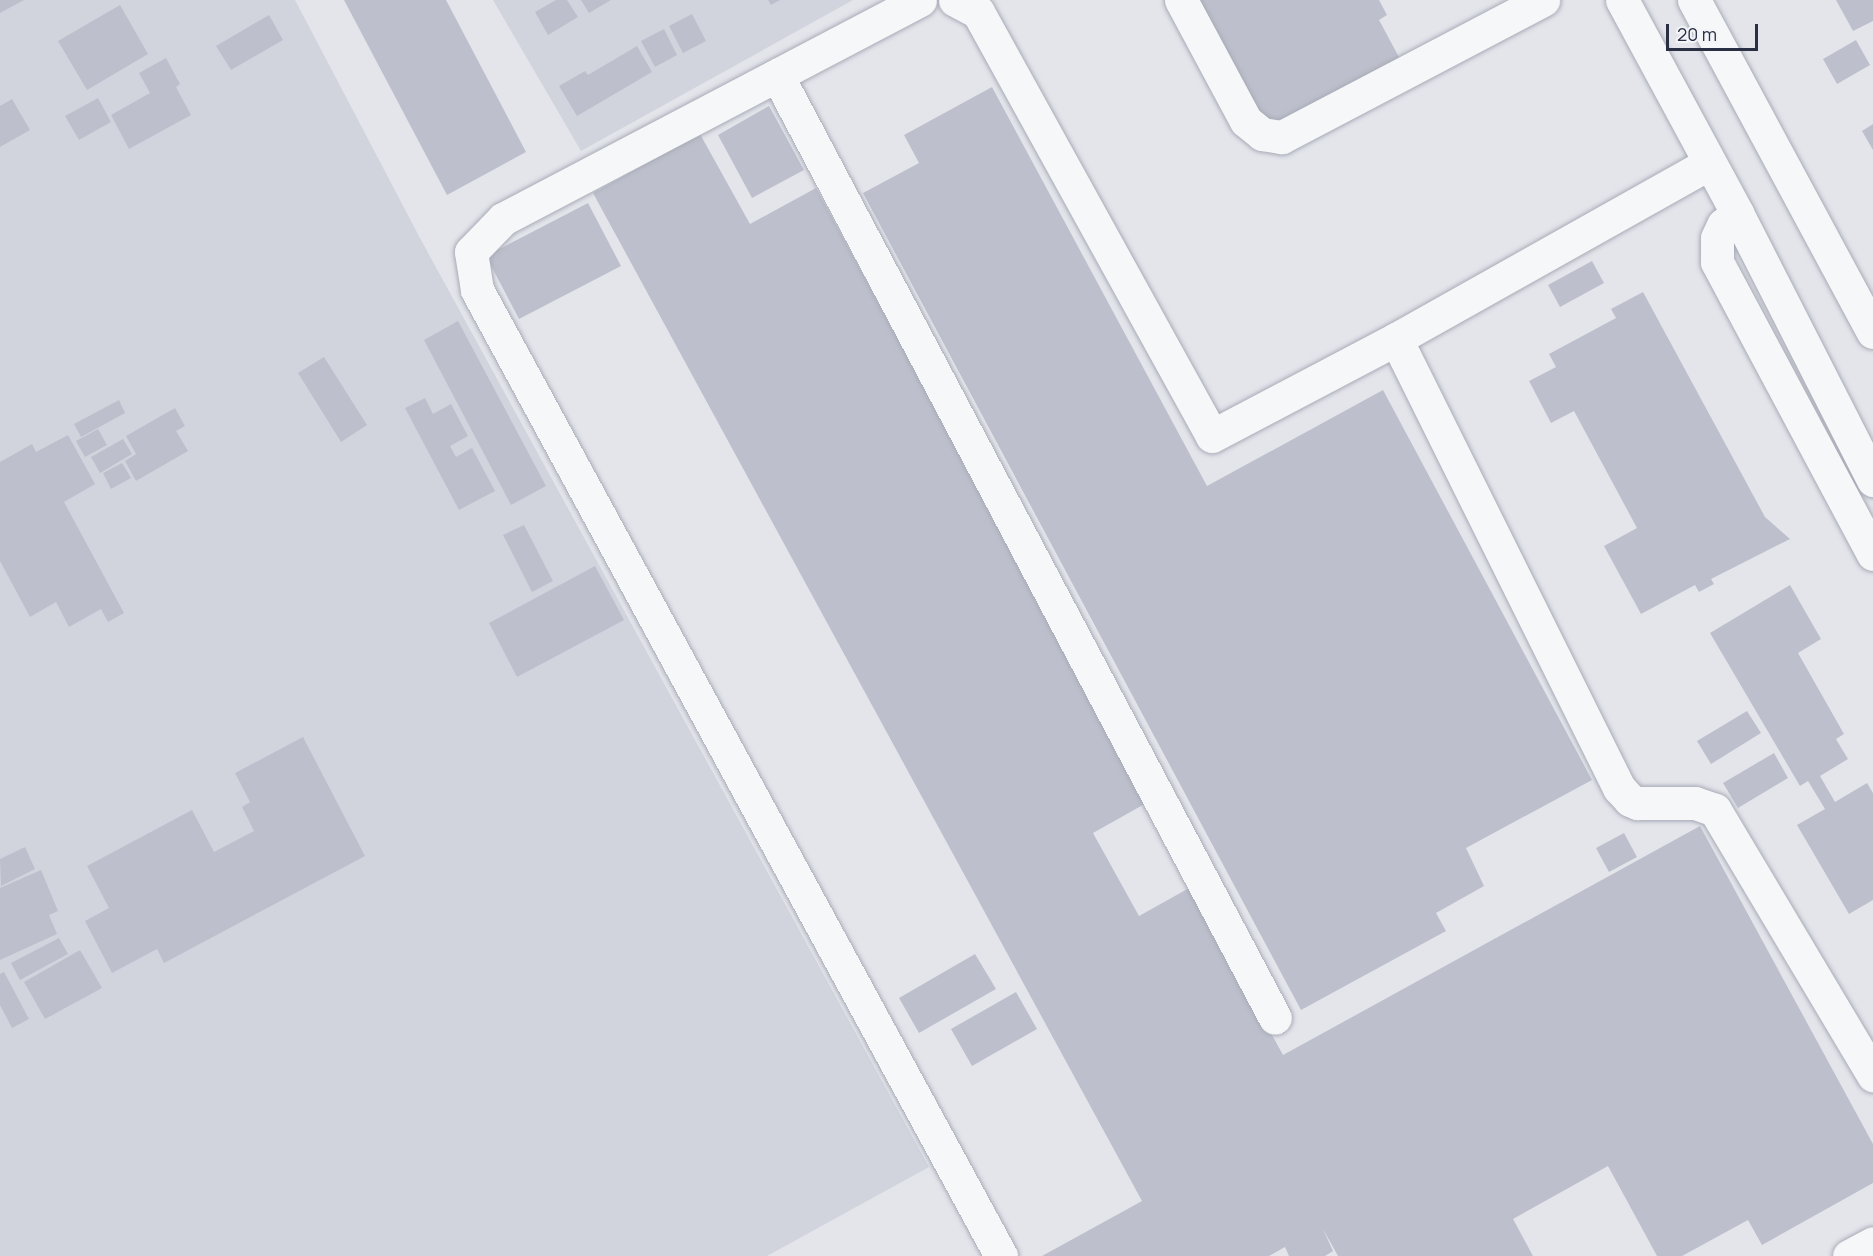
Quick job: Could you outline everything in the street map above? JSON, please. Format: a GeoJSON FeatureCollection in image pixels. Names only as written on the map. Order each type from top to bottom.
{"type":"FeatureCollection","features":[{"type":"Feature","properties":{"kind":"street"},"geometry":{"type":"LineString","coordinates":[[920,0],[503,219],[471,252],[477,290],[1001,1256]]}},
{"type":"Feature","properties":{"kind":"street"},"geometry":{"type":"LineString","coordinates":[[955,0],[978,12],[1212,436],[1396,339],[1709,163]]}},
{"type":"Feature","properties":{"kind":"street"},"geometry":{"type":"LineString","coordinates":[[1181,0],[1246,121],[1253,129],[1272,137],[1292,134],[1500,10],[1544,0]]}},
{"type":"Feature","properties":{"kind":"street"},"geometry":{"type":"LineString","coordinates":[[1622,0],[1737,213],[1873,480]]}},
{"type":"Feature","properties":{"kind":"street"},"geometry":{"type":"LineString","coordinates":[[1694,0],[1873,332]]}},
{"type":"Feature","properties":{"kind":"street"},"geometry":{"type":"LineString","coordinates":[[777,75],[1275,1018]]}},
{"type":"Feature","properties":{"kind":"street"},"geometry":{"type":"LineString","coordinates":[[1737,213],[1723,225],[1720,231],[1717,262],[1873,554]]}},
{"type":"Feature","properties":{"kind":"street"},"geometry":{"type":"LineString","coordinates":[[1396,339],[1619,788],[1630,800],[1637,802],[1695,803],[1715,810],[1873,1075]]}},
{"type":"Feature","properties":{"kind":"street"},"geometry":{"type":"LineString","coordinates":[[1849,1256],[1873,1243]]}},
{"type":"Feature","properties":{"kind":"shaded area"},"geometry":{"type":"Polygon","coordinates":[[[0,0],[295,0],[421,240],[929,1167],[767,1256],[0,1256],[0,0]]]}},
{"type":"Feature","properties":{"kind":"shaded area"},"geometry":{"type":"Polygon","coordinates":[[[493,0],[853,0],[581,151],[493,0]]]}},
{"type":"Feature","properties":{"kind":"building"},"geometry":{"type":"Polygon","coordinates":[[[0,0],[24,0],[0,13],[0,0]]]}},
{"type":"Feature","properties":{"kind":"building"},"geometry":{"type":"Polygon","coordinates":[[[344,0],[446,0],[526,152],[447,195],[344,0]]]}},
{"type":"Feature","properties":{"kind":"building"},"geometry":{"type":"Polygon","coordinates":[[[556,0],[567,0],[578,17],[548,35],[535,12],[556,0]]]}},
{"type":"Feature","properties":{"kind":"building"},"geometry":{"type":"Polygon","coordinates":[[[581,0],[611,0],[589,13],[581,0]]]}},
{"type":"Feature","properties":{"kind":"building"},"geometry":{"type":"Polygon","coordinates":[[[768,0],[780,0],[771,5],[768,0]]]}},
{"type":"Feature","properties":{"kind":"building"},"geometry":{"type":"Polygon","coordinates":[[[1196,0],[1379,0],[1387,15],[1379,20],[1400,59],[1268,131],[1196,0]]]}},
{"type":"Feature","properties":{"kind":"building"},"geometry":{"type":"Polygon","coordinates":[[[1836,0],[1873,0],[1873,21],[1853,31],[1836,0]]]}},
{"type":"Feature","properties":{"kind":"building"},"geometry":{"type":"Polygon","coordinates":[[[120,5],[148,54],[87,90],[58,41],[120,5]]]}},
{"type":"Feature","properties":{"kind":"building"},"geometry":{"type":"Polygon","coordinates":[[[692,14],[706,41],[683,53],[669,26],[692,14]]]}},
{"type":"Feature","properties":{"kind":"building"},"geometry":{"type":"Polygon","coordinates":[[[269,15],[283,40],[231,70],[216,46],[269,15]]]}},
{"type":"Feature","properties":{"kind":"building"},"geometry":{"type":"Polygon","coordinates":[[[664,29],[677,55],[655,67],[641,41],[664,29]]]}},
{"type":"Feature","properties":{"kind":"building"},"geometry":{"type":"Polygon","coordinates":[[[1856,40],[1870,65],[1837,84],[1823,59],[1856,40]]]}},
{"type":"Feature","properties":{"kind":"building"},"geometry":{"type":"Polygon","coordinates":[[[637,46],[652,72],[577,116],[559,86],[585,71],[588,75],[637,46]]]}},
{"type":"Feature","properties":{"kind":"building"},"geometry":{"type":"Polygon","coordinates":[[[166,58],[180,84],[176,87],[191,115],[129,149],[111,115],[150,93],[139,73],[166,58]]]}},
{"type":"Feature","properties":{"kind":"building"},"geometry":{"type":"Polygon","coordinates":[[[992,87],[1207,486],[1383,390],[1592,780],[1466,848],[1484,886],[1436,913],[1446,931],[1301,1010],[863,193],[919,163],[904,135],[992,87]]]}},
{"type":"Feature","properties":{"kind":"building"},"geometry":{"type":"Polygon","coordinates":[[[98,98],[111,122],[79,140],[65,116],[98,98]]]}},
{"type":"Feature","properties":{"kind":"building"},"geometry":{"type":"Polygon","coordinates":[[[12,99],[30,130],[0,147],[0,106],[12,99]]]}},
{"type":"Feature","properties":{"kind":"building"},"geometry":{"type":"Polygon","coordinates":[[[769,106],[804,170],[752,198],[718,135],[769,106]]]}},
{"type":"Feature","properties":{"kind":"building"},"geometry":{"type":"Polygon","coordinates":[[[1873,124],[1873,150],[1862,131],[1873,124]]]}},
{"type":"Feature","properties":{"kind":"building"},"geometry":{"type":"Polygon","coordinates":[[[700,134],[750,224],[816,188],[1150,801],[1093,833],[1139,916],[1191,887],[1283,1055],[1700,826],[1873,1144],[1873,1183],[1762,1245],[1748,1220],[1682,1256],[1657,1256],[1608,1166],[1513,1219],[1533,1256],[1338,1256],[1323,1229],[1333,1251],[1325,1256],[1289,1256],[1285,1247],[1269,1256],[1042,1256],[1142,1201],[593,193],[700,134]]]}},
{"type":"Feature","properties":{"kind":"building"},"geometry":{"type":"Polygon","coordinates":[[[588,203],[621,266],[519,319],[486,256],[588,203]]]}},
{"type":"Feature","properties":{"kind":"building"},"geometry":{"type":"Polygon","coordinates":[[[1592,261],[1604,283],[1560,307],[1548,285],[1592,261]]]}},
{"type":"Feature","properties":{"kind":"building"},"geometry":{"type":"Polygon","coordinates":[[[1643,292],[1765,517],[1790,539],[1711,579],[1714,584],[1699,592],[1695,585],[1641,614],[1604,546],[1637,528],[1574,411],[1551,423],[1529,381],[1556,367],[1549,354],[1616,318],[1611,309],[1643,292]]]}},
{"type":"Feature","properties":{"kind":"building"},"geometry":{"type":"Polygon","coordinates":[[[458,321],[546,486],[511,505],[424,340],[458,321]]]}},
{"type":"Feature","properties":{"kind":"building"},"geometry":{"type":"Polygon","coordinates":[[[324,357],[367,425],[341,442],[298,373],[324,357]]]}},
{"type":"Feature","properties":{"kind":"building"},"geometry":{"type":"Polygon","coordinates":[[[425,398],[433,414],[451,404],[468,436],[450,446],[456,457],[472,448],[495,491],[459,510],[405,408],[425,398]]]}},
{"type":"Feature","properties":{"kind":"building"},"geometry":{"type":"Polygon","coordinates":[[[119,400],[125,413],[81,437],[74,424],[119,400]]]}},
{"type":"Feature","properties":{"kind":"building"},"geometry":{"type":"Polygon","coordinates":[[[175,408],[185,426],[176,431],[188,451],[136,481],[125,461],[136,454],[126,436],[175,408]]]}},
{"type":"Feature","properties":{"kind":"building"},"geometry":{"type":"Polygon","coordinates":[[[98,429],[107,445],[85,457],[76,441],[98,429]]]}},
{"type":"Feature","properties":{"kind":"building"},"geometry":{"type":"Polygon","coordinates":[[[68,435],[95,484],[64,502],[124,613],[108,622],[101,609],[69,627],[56,602],[30,617],[0,561],[0,462],[32,444],[36,452],[68,435]]]}},
{"type":"Feature","properties":{"kind":"building"},"geometry":{"type":"Polygon","coordinates":[[[123,439],[132,454],[100,473],[91,457],[123,439]]]}},
{"type":"Feature","properties":{"kind":"building"},"geometry":{"type":"Polygon","coordinates":[[[122,463],[131,478],[111,489],[103,473],[122,463]]]}},
{"type":"Feature","properties":{"kind":"building"},"geometry":{"type":"Polygon","coordinates":[[[524,525],[553,581],[532,592],[503,535],[524,525]]]}},
{"type":"Feature","properties":{"kind":"building"},"geometry":{"type":"Polygon","coordinates":[[[595,566],[624,620],[517,677],[489,623],[595,566]]]}},
{"type":"Feature","properties":{"kind":"building"},"geometry":{"type":"Polygon","coordinates":[[[1790,585],[1821,639],[1798,653],[1844,734],[1836,739],[1848,759],[1820,776],[1835,802],[1867,783],[1873,793],[1873,900],[1849,914],[1797,825],[1825,809],[1808,781],[1800,786],[1710,633],[1790,585]]]}},
{"type":"Feature","properties":{"kind":"building"},"geometry":{"type":"Polygon","coordinates":[[[1747,711],[1761,733],[1711,764],[1697,741],[1747,711]]]}},
{"type":"Feature","properties":{"kind":"building"},"geometry":{"type":"Polygon","coordinates":[[[303,737],[365,856],[164,963],[157,949],[112,973],[85,921],[109,908],[87,866],[192,810],[214,852],[254,831],[242,807],[250,802],[235,773],[303,737]]]}},
{"type":"Feature","properties":{"kind":"building"},"geometry":{"type":"Polygon","coordinates":[[[1774,753],[1788,778],[1738,808],[1723,783],[1774,753]]]}},
{"type":"Feature","properties":{"kind":"building"},"geometry":{"type":"Polygon","coordinates":[[[1624,833],[1637,857],[1609,872],[1596,848],[1624,833]]]}},
{"type":"Feature","properties":{"kind":"building"},"geometry":{"type":"Polygon","coordinates":[[[25,847],[35,869],[1,886],[0,859],[25,847]]]}},
{"type":"Feature","properties":{"kind":"building"},"geometry":{"type":"Polygon","coordinates":[[[41,870],[58,911],[49,915],[57,934],[0,960],[0,888],[41,870]]]}},
{"type":"Feature","properties":{"kind":"building"},"geometry":{"type":"Polygon","coordinates":[[[59,938],[68,954],[20,980],[11,963],[59,938]]]}},
{"type":"Feature","properties":{"kind":"building"},"geometry":{"type":"Polygon","coordinates":[[[80,950],[102,988],[45,1019],[24,982],[80,950]]]}},
{"type":"Feature","properties":{"kind":"building"},"geometry":{"type":"Polygon","coordinates":[[[975,954],[996,989],[919,1033],[899,998],[975,954]]]}},
{"type":"Feature","properties":{"kind":"building"},"geometry":{"type":"Polygon","coordinates":[[[4,972],[29,1019],[12,1028],[0,1005],[0,974],[4,972]]]}},
{"type":"Feature","properties":{"kind":"building"},"geometry":{"type":"Polygon","coordinates":[[[1016,992],[1037,1029],[972,1066],[951,1029],[1016,992]]]}}]}
